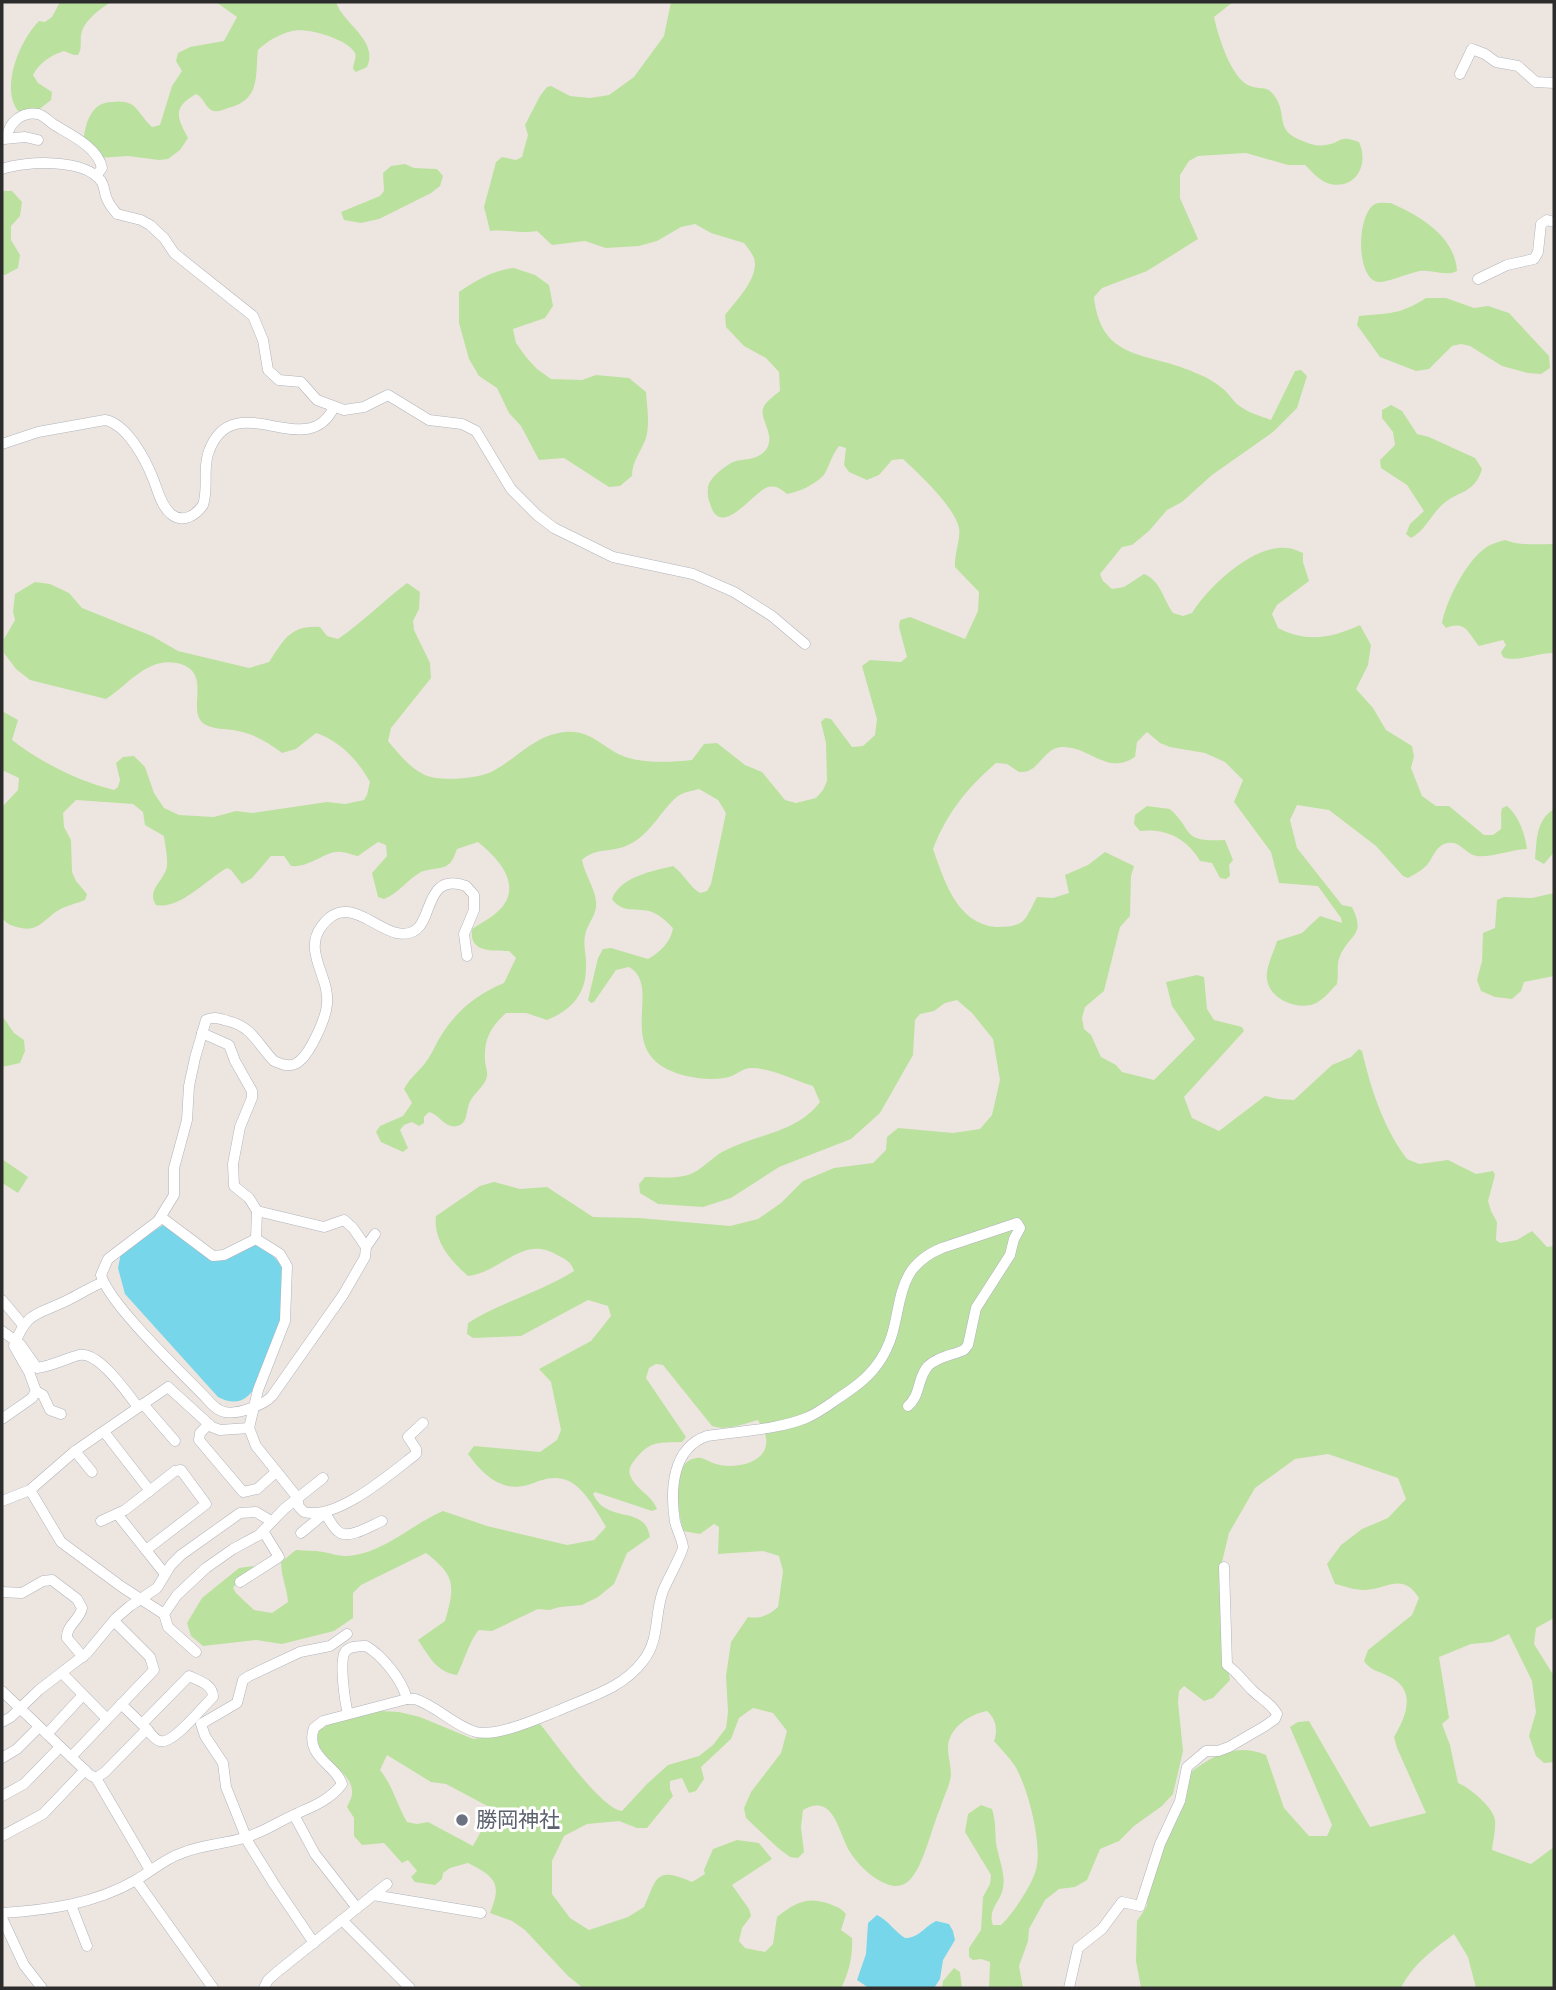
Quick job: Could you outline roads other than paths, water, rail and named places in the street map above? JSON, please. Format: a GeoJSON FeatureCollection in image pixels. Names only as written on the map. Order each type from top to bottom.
{"type":"FeatureCollection","features":[{"type":"Feature","properties":{"kind":"street"},"geometry":{"type":"LineString","coordinates":[[1460,74],[1472,49],[1496,62],[1518,66],[1536,82],[1554,83]]}},
{"type":"Feature","properties":{"kind":"street"},"geometry":{"type":"LineString","coordinates":[[38,140],[4,139],[12,122],[39,114],[80,141],[98,157],[102,168],[96,176]]}},
{"type":"Feature","properties":{"kind":"street"},"geometry":{"type":"LineString","coordinates":[[2,169],[69,163],[96,176],[103,183],[107,199],[117,214],[150,225],[164,238],[174,253],[253,316],[263,340],[268,370],[279,380],[301,382],[312,396],[344,410],[355,410],[388,395],[429,420],[454,422],[469,427],[481,437],[511,489],[554,528],[614,557],[693,574],[734,592],[772,616],[804,644]]}},
{"type":"Feature","properties":{"kind":"street"},"geometry":{"type":"LineString","coordinates":[[1478,279],[1507,265],[1534,259],[1538,252],[1541,224],[1547,220],[1554,222]]}},
{"type":"Feature","properties":{"kind":"street"},"geometry":{"type":"LineString","coordinates":[[2,444],[38,432],[105,420],[113,422],[126,432],[151,473],[170,514],[185,518],[199,511],[203,505],[209,450],[224,430],[240,421],[299,431],[320,423],[334,407]]}},
{"type":"Feature","properties":{"kind":"street"},"geometry":{"type":"LineString","coordinates":[[375,1234],[366,1247],[365,1257],[296,1366],[272,1396],[264,1404],[227,1413],[214,1406],[133,1320],[103,1282],[102,1270],[108,1259],[161,1217],[174,1195],[174,1168],[187,1120],[191,1076],[204,1024],[210,1018],[236,1023],[257,1038],[274,1061],[289,1065],[300,1060],[321,1025],[327,1003],[325,981],[314,952],[314,943],[321,927],[345,912],[359,914],[391,933],[407,934],[421,925],[428,903],[438,891],[451,884],[466,886],[474,895],[475,902],[464,934],[467,957]]}},
{"type":"Feature","properties":{"kind":"street"},"geometry":{"type":"LineString","coordinates":[[202,1033],[229,1045],[235,1061],[250,1084],[252,1098],[240,1126],[232,1176],[234,1186],[249,1198],[257,1211],[256,1239]]}},
{"type":"Feature","properties":{"kind":"street"},"geometry":{"type":"LineString","coordinates":[[257,1211],[324,1227],[344,1220],[366,1247]]}},
{"type":"Feature","properties":{"kind":"street"},"geometry":{"type":"LineString","coordinates":[[161,1217],[213,1256],[224,1255],[256,1239]]}},
{"type":"Feature","properties":{"kind":"street"},"geometry":{"type":"LineString","coordinates":[[42,1988],[24,1965],[2,1916],[93,1899],[136,1880],[167,1859],[269,1829],[328,1798],[342,1784],[319,1758],[312,1743],[312,1735],[318,1724],[407,1699],[420,1700],[459,1724],[484,1733],[537,1719],[617,1685],[627,1678],[645,1660],[656,1638],[662,1594],[682,1551],[674,1513],[678,1461],[683,1451],[698,1439],[707,1436],[806,1418],[857,1386],[874,1368],[887,1348],[906,1279],[914,1265],[932,1252],[1017,1223],[1021,1225],[1010,1255],[976,1308],[968,1345],[964,1350],[929,1366],[924,1373],[917,1398],[908,1406]]}},
{"type":"Feature","properties":{"kind":"street"},"geometry":{"type":"LineString","coordinates":[[256,1239],[284,1259],[287,1266],[287,1305],[285,1321],[258,1390],[249,1428],[256,1446],[297,1497],[299,1507],[312,1514],[325,1513]]}},
{"type":"Feature","properties":{"kind":"street"},"geometry":{"type":"LineString","coordinates":[[61,1414],[50,1410],[43,1395],[36,1391],[29,1372],[13,1346],[23,1325],[38,1311],[103,1282]]}},
{"type":"Feature","properties":{"kind":"street"},"geometry":{"type":"LineString","coordinates":[[2,1300],[23,1325]]}},
{"type":"Feature","properties":{"kind":"street"},"geometry":{"type":"LineString","coordinates":[[2,1331],[15,1340],[37,1368],[87,1354],[94,1358],[175,1441]]}},
{"type":"Feature","properties":{"kind":"street"},"geometry":{"type":"LineString","coordinates":[[87,1354],[93,1342]]}},
{"type":"Feature","properties":{"kind":"street"},"geometry":{"type":"LineString","coordinates":[[2,1500],[30,1490],[75,1451],[169,1387],[220,1430],[249,1428]]}},
{"type":"Feature","properties":{"kind":"street"},"geometry":{"type":"LineString","coordinates":[[2,1419],[32,1398],[36,1391]]}},
{"type":"Feature","properties":{"kind":"street"},"geometry":{"type":"LineString","coordinates":[[209,1423],[200,1433],[199,1440],[243,1492],[257,1489],[276,1472]]}},
{"type":"Feature","properties":{"kind":"street"},"geometry":{"type":"LineString","coordinates":[[302,1533],[325,1513],[371,1488],[416,1454],[416,1449],[408,1437],[423,1423]]}},
{"type":"Feature","properties":{"kind":"street"},"geometry":{"type":"LineString","coordinates":[[105,1433],[149,1491]]}},
{"type":"Feature","properties":{"kind":"street"},"geometry":{"type":"LineString","coordinates":[[75,1451],[93,1472]]}},
{"type":"Feature","properties":{"kind":"street"},"geometry":{"type":"LineString","coordinates":[[167,1461],[174,1471]]}},
{"type":"Feature","properties":{"kind":"street"},"geometry":{"type":"LineString","coordinates":[[101,1521],[118,1515],[174,1471],[181,1470],[206,1504],[146,1550]]}},
{"type":"Feature","properties":{"kind":"street"},"geometry":{"type":"LineString","coordinates":[[164,1614],[177,1595],[206,1568],[233,1549],[255,1538],[297,1497],[323,1478]]}},
{"type":"Feature","properties":{"kind":"street"},"geometry":{"type":"LineString","coordinates":[[30,1490],[61,1542],[164,1614],[168,1627],[196,1652]]}},
{"type":"Feature","properties":{"kind":"street"},"geometry":{"type":"LineString","coordinates":[[2,1722],[83,1657],[114,1620],[157,1588],[181,1555],[240,1513],[256,1512],[271,1521]]}},
{"type":"Feature","properties":{"kind":"street"},"geometry":{"type":"LineString","coordinates":[[325,1513],[339,1532],[344,1534],[354,1533],[382,1521]]}},
{"type":"Feature","properties":{"kind":"street"},"geometry":{"type":"LineString","coordinates":[[118,1515],[165,1574]]}},
{"type":"Feature","properties":{"kind":"street"},"geometry":{"type":"LineString","coordinates":[[240,1582],[279,1557],[263,1531]]}},
{"type":"Feature","properties":{"kind":"street"},"geometry":{"type":"LineString","coordinates":[[1069,1988],[1078,1948],[1102,1929],[1122,1902],[1140,1906],[1156,1854],[1180,1801],[1187,1767],[1206,1751],[1229,1747],[1275,1720],[1278,1714],[1254,1692],[1239,1673],[1227,1665],[1224,1567]]}},
{"type":"Feature","properties":{"kind":"street"},"geometry":{"type":"LineString","coordinates":[[2,1592],[22,1593],[47,1579],[77,1599],[82,1608],[81,1614],[68,1629],[67,1638],[83,1657]]}},
{"type":"Feature","properties":{"kind":"street"},"geometry":{"type":"LineString","coordinates":[[71,1756],[150,1674],[154,1666],[150,1657],[114,1620]]}},
{"type":"Feature","properties":{"kind":"street"},"geometry":{"type":"LineString","coordinates":[[314,1942],[274,1884],[247,1837],[226,1787],[223,1763],[205,1736],[201,1724],[234,1706],[239,1698],[243,1680],[249,1676],[300,1652],[330,1646],[346,1632],[357,1647]]}},
{"type":"Feature","properties":{"kind":"street"},"geometry":{"type":"LineString","coordinates":[[348,1714],[344,1693],[344,1655],[349,1649],[366,1646],[377,1653],[405,1690],[407,1699]]}},
{"type":"Feature","properties":{"kind":"street"},"geometry":{"type":"LineString","coordinates":[[62,1673],[107,1718]]}},
{"type":"Feature","properties":{"kind":"street"},"geometry":{"type":"LineString","coordinates":[[96,1778],[104,1772],[144,1727],[189,1676],[212,1689],[212,1697],[173,1738],[162,1742],[158,1741],[144,1727],[121,1704]]}},
{"type":"Feature","properties":{"kind":"street"},"geometry":{"type":"LineString","coordinates":[[2,1758],[43,1731],[83,1695]]}},
{"type":"Feature","properties":{"kind":"street"},"geometry":{"type":"LineString","coordinates":[[4,1697],[96,1778],[150,1870]]}},
{"type":"Feature","properties":{"kind":"street"},"geometry":{"type":"LineString","coordinates":[[2,1797],[24,1784],[60,1747]]}},
{"type":"Feature","properties":{"kind":"street"},"geometry":{"type":"LineString","coordinates":[[2,1836],[43,1814],[85,1770]]}},
{"type":"Feature","properties":{"kind":"street"},"geometry":{"type":"LineString","coordinates":[[294,1815],[315,1854],[356,1908]]}},
{"type":"Feature","properties":{"kind":"street"},"geometry":{"type":"LineString","coordinates":[[136,1880],[213,1988]]}},
{"type":"Feature","properties":{"kind":"street"},"geometry":{"type":"LineString","coordinates":[[264,1988],[277,1972],[387,1884]]}},
{"type":"Feature","properties":{"kind":"street"},"geometry":{"type":"LineString","coordinates":[[373,1895],[481,1913]]}},
{"type":"Feature","properties":{"kind":"street"},"geometry":{"type":"LineString","coordinates":[[71,1905],[87,1946]]}},
{"type":"Feature","properties":{"kind":"street"},"geometry":{"type":"LineString","coordinates":[[342,1920],[410,1988]]}},
{"type":"Feature","properties":{"kind":"water"},"geometry":{"type":"Polygon","coordinates":[[[163,1225],[207,1257],[256,1244],[262,1245],[282,1265],[283,1304],[280,1325],[259,1381],[247,1397],[239,1401],[218,1397],[125,1294],[118,1268],[121,1253],[163,1225]]]}},
{"type":"Feature","properties":{"kind":"water"},"geometry":{"type":"Polygon","coordinates":[[[877,1915],[905,1938],[918,1934],[936,1921],[949,1924],[955,1940],[943,1960],[940,1979],[934,1988],[869,1988],[857,1980],[866,1954],[868,1923],[877,1915]]]}},
{"type":"Feature","properties":{"kind":"place","name":"勝岡神社"},"geometry":{"type":"Point","coordinates":[462,1820]}}]}
